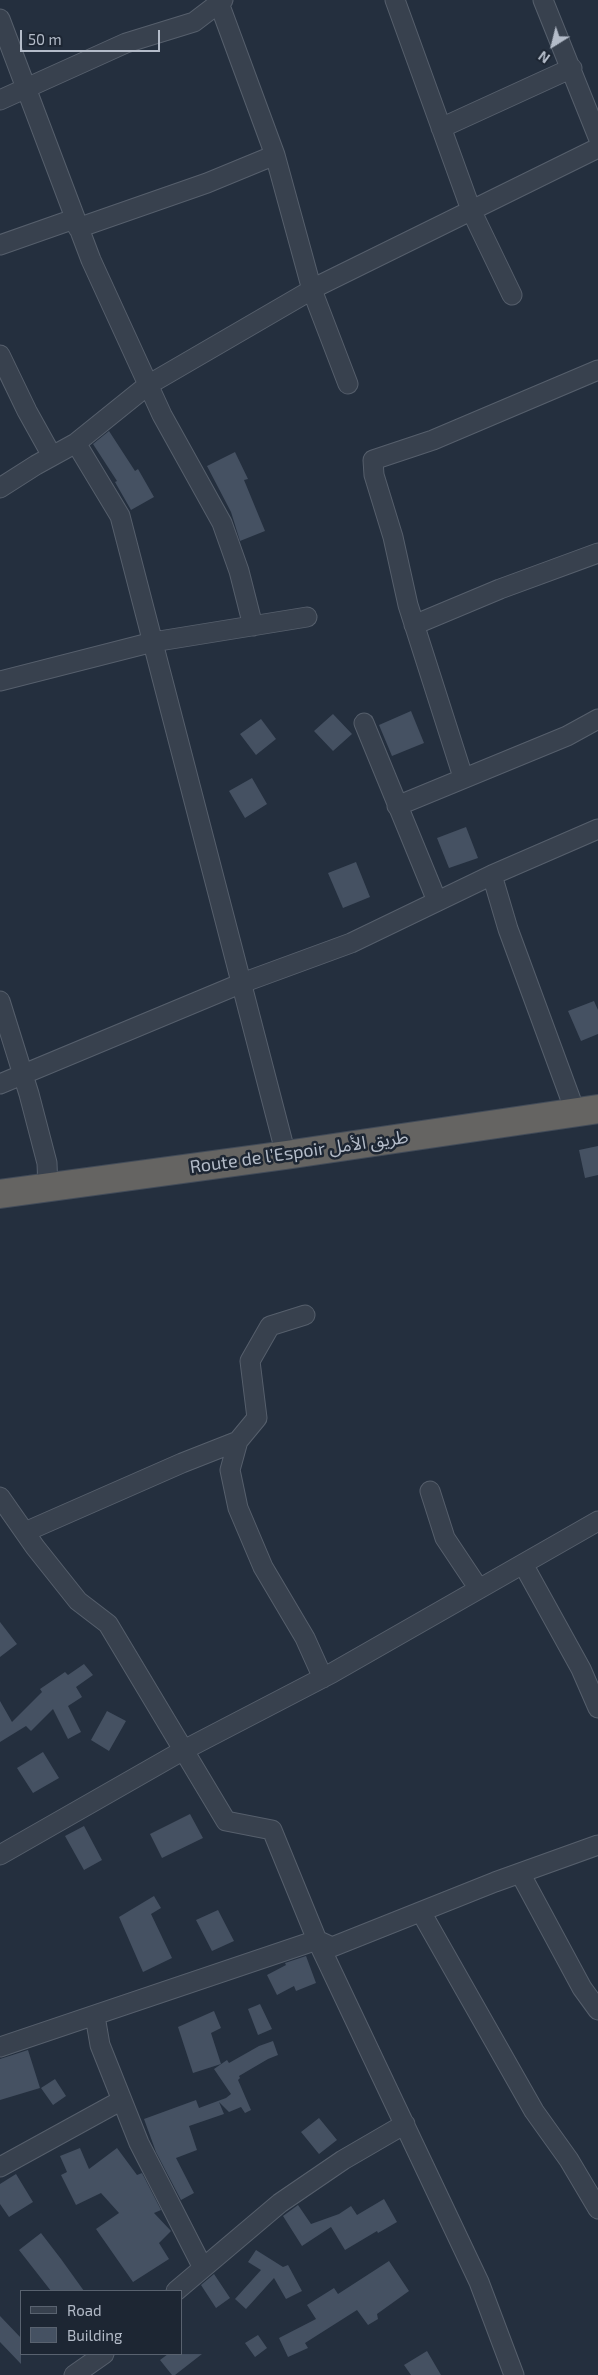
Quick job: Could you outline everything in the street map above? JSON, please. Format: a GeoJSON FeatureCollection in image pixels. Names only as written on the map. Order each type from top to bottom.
{"type":"FeatureCollection","features":[{"type":"Feature","properties":{"kind":"highway","name":"Route de l’Espoir طريق الأمل"},"geometry":{"type":"LineString","coordinates":[[0,1194],[286,1156],[587,1110]]}},
{"type":"Feature","properties":{"kind":"street"},"geometry":{"type":"LineString","coordinates":[[395,0],[471,210],[512,295]]}},
{"type":"Feature","properties":{"kind":"street"},"geometry":{"type":"LineString","coordinates":[[544,0],[598,137]]}},
{"type":"Feature","properties":{"kind":"street"},"geometry":{"type":"LineString","coordinates":[[0,100],[126,43],[194,22],[221,2],[275,155],[312,290],[348,384]]}},
{"type":"Feature","properties":{"kind":"street"},"geometry":{"type":"LineString","coordinates":[[0,19],[76,224],[162,415],[222,522],[239,571],[253,626]]}},
{"type":"Feature","properties":{"kind":"street"},"geometry":{"type":"LineString","coordinates":[[441,128],[572,68]]}},
{"type":"Feature","properties":{"kind":"street"},"geometry":{"type":"LineString","coordinates":[[0,488],[76,443],[148,385],[312,290],[598,148]]}},
{"type":"Feature","properties":{"kind":"street"},"geometry":{"type":"LineString","coordinates":[[0,245],[76,224],[207,183],[275,155]]}},
{"type":"Feature","properties":{"kind":"street"},"geometry":{"type":"LineString","coordinates":[[0,355],[27,411],[52,456]]}},
{"type":"Feature","properties":{"kind":"street"},"geometry":{"type":"LineString","coordinates":[[464,777],[414,625],[393,537],[374,475],[372,460],[433,440],[598,370]]}},
{"type":"Feature","properties":{"kind":"street"},"geometry":{"type":"LineString","coordinates":[[76,443],[120,516],[286,1156]]}},
{"type":"Feature","properties":{"kind":"street"},"geometry":{"type":"LineString","coordinates":[[414,625],[500,588],[598,553]]}},
{"type":"Feature","properties":{"kind":"street"},"geometry":{"type":"LineString","coordinates":[[0,681],[153,642],[307,617]]}},
{"type":"Feature","properties":{"kind":"street"},"geometry":{"type":"LineString","coordinates":[[397,806],[567,736],[598,719]]}},
{"type":"Feature","properties":{"kind":"street"},"geometry":{"type":"LineString","coordinates":[[364,723],[436,902]]}},
{"type":"Feature","properties":{"kind":"street"},"geometry":{"type":"LineString","coordinates":[[0,1084],[242,983],[352,943],[492,875],[598,829]]}},
{"type":"Feature","properties":{"kind":"street"},"geometry":{"type":"LineString","coordinates":[[492,875],[508,929],[587,1110]]}},
{"type":"Feature","properties":{"kind":"street"},"geometry":{"type":"LineString","coordinates":[[0,1001],[47,1163],[48,1189]]}},
{"type":"Feature","properties":{"kind":"street"},"geometry":{"type":"LineString","coordinates":[[304,1315],[270,1326],[250,1362],[257,1418],[238,1441],[230,1470],[238,1508],[263,1567],[305,1638],[322,1678]]}},
{"type":"Feature","properties":{"kind":"street"},"geometry":{"type":"LineString","coordinates":[[25,1532],[182,1463],[238,1441]]}},
{"type":"Feature","properties":{"kind":"street"},"geometry":{"type":"LineString","coordinates":[[430,1491],[445,1538],[479,1589]]}},
{"type":"Feature","properties":{"kind":"street"},"geometry":{"type":"LineString","coordinates":[[0,1497],[78,1601],[108,1624],[147,1686],[182,1750],[226,1821],[272,1830],[317,1940],[479,2282],[514,2375]]}},
{"type":"Feature","properties":{"kind":"street"},"geometry":{"type":"LineString","coordinates":[[0,1855],[182,1750],[322,1678],[598,1521]]}},
{"type":"Feature","properties":{"kind":"street"},"geometry":{"type":"LineString","coordinates":[[523,1564],[581,1669],[598,1708]]}},
{"type":"Feature","properties":{"kind":"street"},"geometry":{"type":"LineString","coordinates":[[0,2047],[317,1940],[332,1947],[520,1873],[598,1845]]}},
{"type":"Feature","properties":{"kind":"street"},"geometry":{"type":"LineString","coordinates":[[520,1873],[582,1988],[598,2010]]}},
{"type":"Feature","properties":{"kind":"street"},"geometry":{"type":"LineString","coordinates":[[421,1912],[534,2111],[569,2160],[598,2209]]}},
{"type":"Feature","properties":{"kind":"street"},"geometry":{"type":"LineString","coordinates":[[95,2016],[100,2045],[139,2143],[203,2268]]}},
{"type":"Feature","properties":{"kind":"street"},"geometry":{"type":"LineString","coordinates":[[0,2166],[122,2100]]}},
{"type":"Feature","properties":{"kind":"street"},"geometry":{"type":"LineString","coordinates":[[177,2290],[280,2203],[342,2160],[405,2124]]}},
{"type":"Feature","properties":{"kind":"street"},"geometry":{"type":"LineString","coordinates":[[74,2375],[103,2355]]}},
{"type":"Feature","properties":{"kind":"building"},"geometry":{"type":"Polygon","coordinates":[[[109,431],[135,471],[138,469],[154,497],[131,510],[115,482],[117,481],[93,444],[109,431]]]}},
{"type":"Feature","properties":{"kind":"building"},"geometry":{"type":"Polygon","coordinates":[[[235,452],[248,479],[244,480],[265,531],[240,541],[231,512],[207,466],[235,452]]]}},
{"type":"Feature","properties":{"kind":"building"},"geometry":{"type":"Polygon","coordinates":[[[411,711],[424,743],[392,756],[379,725],[411,711]]]}},
{"type":"Feature","properties":{"kind":"building"},"geometry":{"type":"Polygon","coordinates":[[[333,714],[352,734],[333,751],[314,731],[333,714]]]}},
{"type":"Feature","properties":{"kind":"building"},"geometry":{"type":"Polygon","coordinates":[[[261,719],[276,739],[256,755],[240,734],[261,719]]]}},
{"type":"Feature","properties":{"kind":"building"},"geometry":{"type":"Polygon","coordinates":[[[252,778],[267,804],[245,818],[229,791],[252,778]]]}},
{"type":"Feature","properties":{"kind":"building"},"geometry":{"type":"Polygon","coordinates":[[[466,827],[478,858],[449,868],[437,838],[466,827]]]}},
{"type":"Feature","properties":{"kind":"building"},"geometry":{"type":"Polygon","coordinates":[[[356,862],[370,897],[343,908],[328,873],[356,862]]]}},
{"type":"Feature","properties":{"kind":"building"},"geometry":{"type":"Polygon","coordinates":[[[594,1001],[598,1010],[598,1034],[581,1041],[568,1011],[594,1001]]]}},
{"type":"Feature","properties":{"kind":"building"},"geometry":{"type":"Polygon","coordinates":[[[598,1146],[598,1175],[585,1178],[579,1150],[598,1146]]]}},
{"type":"Feature","properties":{"kind":"building"},"geometry":{"type":"Polygon","coordinates":[[[0,1622],[17,1644],[0,1657],[0,1622]]]}},
{"type":"Feature","properties":{"kind":"building"},"geometry":{"type":"Polygon","coordinates":[[[84,1664],[93,1675],[76,1687],[82,1697],[68,1706],[81,1732],[68,1739],[53,1709],[31,1731],[26,1726],[0,1742],[0,1701],[12,1722],[42,1692],[40,1689],[65,1672],[68,1675],[84,1664]]]}},
{"type":"Feature","properties":{"kind":"building"},"geometry":{"type":"Polygon","coordinates":[[[107,1711],[126,1721],[109,1751],[91,1740],[107,1711]]]}},
{"type":"Feature","properties":{"kind":"building"},"geometry":{"type":"Polygon","coordinates":[[[43,1752],[59,1778],[33,1793],[17,1768],[43,1752]]]}},
{"type":"Feature","properties":{"kind":"building"},"geometry":{"type":"Polygon","coordinates":[[[190,1814],[203,1838],[162,1858],[150,1834],[190,1814]]]}},
{"type":"Feature","properties":{"kind":"building"},"geometry":{"type":"Polygon","coordinates":[[[84,1826],[102,1860],[84,1870],[65,1836],[84,1826]]]}},
{"type":"Feature","properties":{"kind":"building"},"geometry":{"type":"Polygon","coordinates":[[[154,1896],[161,1908],[151,1914],[172,1958],[143,1972],[119,1917],[154,1896]]]}},
{"type":"Feature","properties":{"kind":"building"},"geometry":{"type":"Polygon","coordinates":[[[218,1910],[234,1941],[212,1951],[196,1920],[218,1910]]]}},
{"type":"Feature","properties":{"kind":"building"},"geometry":{"type":"Polygon","coordinates":[[[306,1956],[316,1983],[296,1991],[294,1986],[277,1995],[267,1975],[286,1965],[285,1963],[306,1956]]]}},
{"type":"Feature","properties":{"kind":"building"},"geometry":{"type":"Polygon","coordinates":[[[260,2004],[272,2029],[258,2035],[248,2009],[260,2004]]]}},
{"type":"Feature","properties":{"kind":"building"},"geometry":{"type":"Polygon","coordinates":[[[214,2011],[221,2028],[211,2033],[221,2064],[193,2073],[178,2027],[214,2011]]]}},
{"type":"Feature","properties":{"kind":"building"},"geometry":{"type":"Polygon","coordinates":[[[273,2041],[278,2055],[239,2076],[238,2080],[251,2110],[245,2113],[241,2107],[229,2112],[219,2102],[224,2114],[189,2126],[197,2150],[176,2158],[194,2193],[181,2200],[156,2152],[144,2119],[196,2100],[199,2108],[226,2098],[231,2094],[214,2069],[227,2060],[229,2063],[259,2046],[273,2041]]]}},
{"type":"Feature","properties":{"kind":"building"},"geometry":{"type":"Polygon","coordinates":[[[28,2050],[40,2088],[0,2100],[0,2059],[28,2050]]]}},
{"type":"Feature","properties":{"kind":"building"},"geometry":{"type":"Polygon","coordinates":[[[55,2079],[66,2096],[53,2105],[41,2088],[55,2079]]]}},
{"type":"Feature","properties":{"kind":"building"},"geometry":{"type":"Polygon","coordinates":[[[319,2118],[337,2140],[319,2154],[301,2132],[319,2118]]]}},
{"type":"Feature","properties":{"kind":"building"},"geometry":{"type":"Polygon","coordinates":[[[80,2148],[89,2169],[117,2148],[137,2175],[142,2173],[161,2210],[154,2213],[171,2231],[159,2243],[169,2259],[133,2282],[96,2229],[119,2213],[101,2193],[76,2205],[61,2175],[67,2172],[60,2156],[80,2148]]]}},
{"type":"Feature","properties":{"kind":"building"},"geometry":{"type":"Polygon","coordinates":[[[16,2174],[33,2202],[9,2217],[0,2204],[0,2184],[16,2174]]]}},
{"type":"Feature","properties":{"kind":"building"},"geometry":{"type":"Polygon","coordinates":[[[384,2199],[397,2222],[378,2233],[377,2231],[345,2250],[331,2227],[302,2246],[283,2216],[298,2205],[311,2224],[339,2214],[351,2206],[357,2215],[384,2199]]]}},
{"type":"Feature","properties":{"kind":"building"},"geometry":{"type":"Polygon","coordinates":[[[41,2233],[83,2290],[50,2290],[19,2250],[41,2233]]]}},
{"type":"Feature","properties":{"kind":"building"},"geometry":{"type":"Polygon","coordinates":[[[256,2250],[283,2267],[288,2265],[302,2291],[286,2299],[274,2278],[246,2309],[235,2299],[261,2270],[248,2262],[256,2250]]]}},
{"type":"Feature","properties":{"kind":"building"},"geometry":{"type":"Polygon","coordinates":[[[389,2261],[409,2291],[377,2314],[378,2319],[368,2325],[357,2310],[305,2343],[308,2348],[288,2357],[279,2338],[316,2319],[307,2305],[334,2288],[338,2294],[389,2261]]]}},
{"type":"Feature","properties":{"kind":"building"},"geometry":{"type":"Polygon","coordinates":[[[214,2274],[230,2298],[216,2308],[201,2285],[214,2274]]]}},
{"type":"Feature","properties":{"kind":"building"},"geometry":{"type":"Polygon","coordinates":[[[0,2316],[20,2337],[21,2364],[0,2342],[0,2316]]]}},
{"type":"Feature","properties":{"kind":"building"},"geometry":{"type":"Polygon","coordinates":[[[258,2335],[267,2348],[255,2357],[245,2343],[258,2335]]]}},
{"type":"Feature","properties":{"kind":"building"},"geometry":{"type":"Polygon","coordinates":[[[427,2351],[441,2375],[411,2375],[404,2365],[427,2351]]]}},
{"type":"Feature","properties":{"kind":"building"},"geometry":{"type":"Polygon","coordinates":[[[202,2354],[175,2375],[172,2375],[160,2360],[167,2355],[202,2354]]]}}]}
